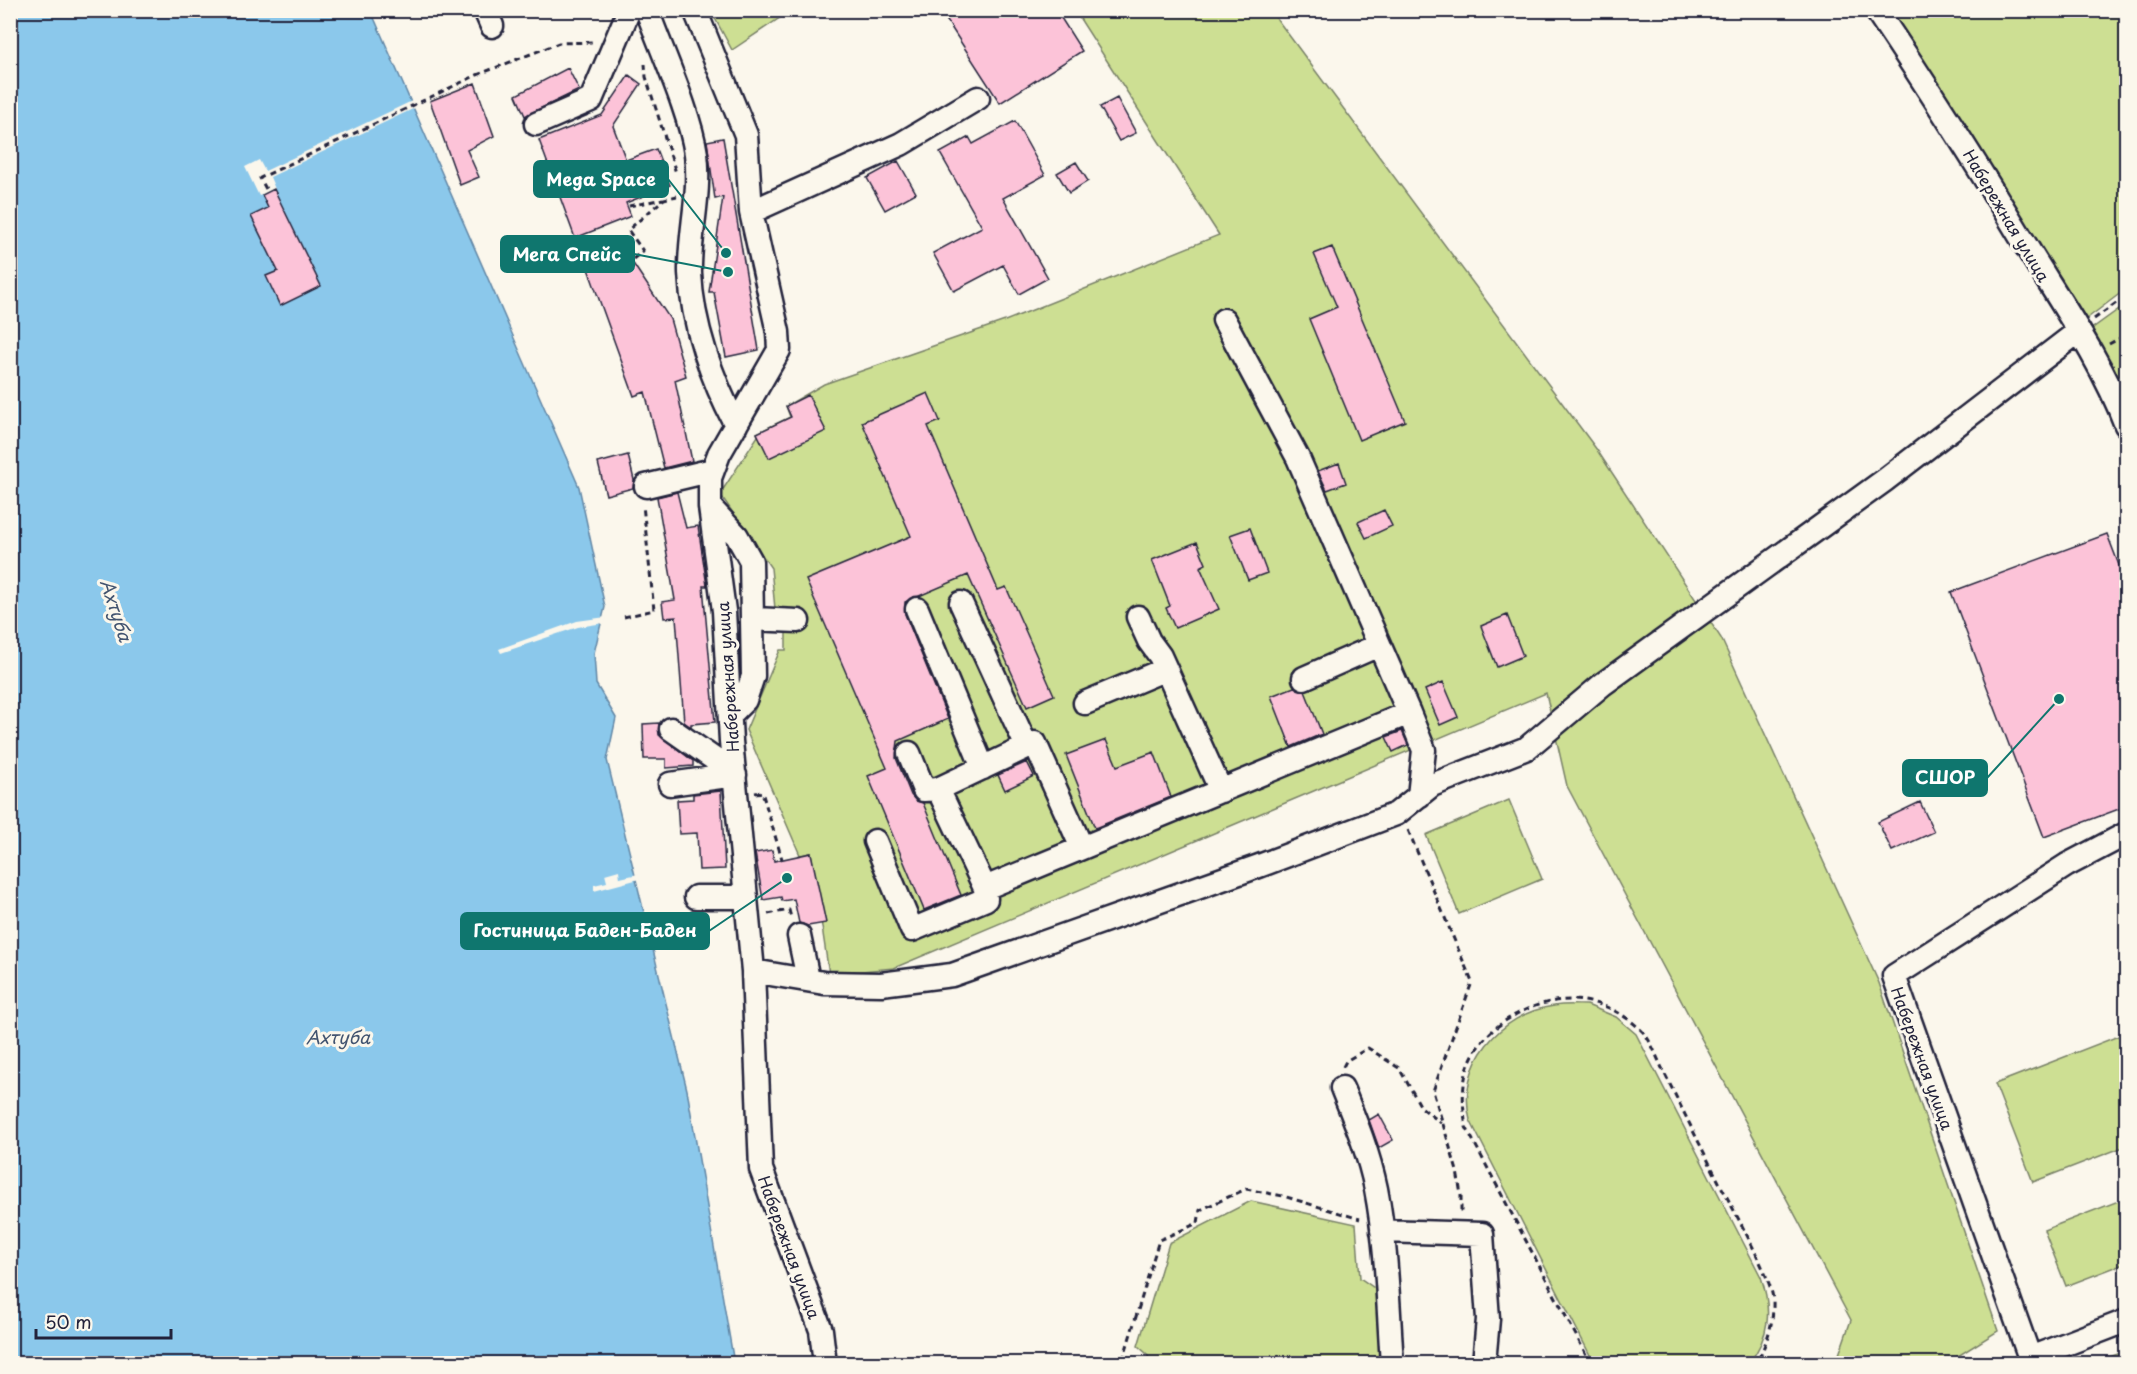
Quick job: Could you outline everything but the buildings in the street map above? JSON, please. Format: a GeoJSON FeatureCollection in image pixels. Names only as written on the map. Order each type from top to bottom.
{"type":"FeatureCollection","features":[{"type":"Feature","properties":{"kind":"street"},"geometry":{"type":"LineString","coordinates":[[536,124],[591,100],[629,10]]}},
{"type":"Feature","properties":{"kind":"street"},"geometry":{"type":"LineString","coordinates":[[647,10],[690,129],[696,152],[690,193],[690,273],[700,336],[736,425]]}},
{"type":"Feature","properties":{"kind":"street","name":"Набережная улица"},"geometry":{"type":"LineString","coordinates":[[695,10],[746,135],[751,212],[778,332],[779,350],[713,470],[710,478],[711,507],[724,611],[735,780],[753,971],[761,1169],[821,1330],[825,1364]]}},
{"type":"Feature","properties":{"kind":"street","name":"Набережная улица"},"geometry":{"type":"LineString","coordinates":[[1876,10],[1938,101],[2079,331],[2114,394],[2127,425]]}},
{"type":"Feature","properties":{"kind":"street"},"geometry":{"type":"LineString","coordinates":[[751,212],[901,144],[978,98]]}},
{"type":"Feature","properties":{"kind":"street"},"geometry":{"type":"LineString","coordinates":[[1224,320],[1298,458],[1409,713],[1424,750],[1419,796]]}},
{"type":"Feature","properties":{"kind":"street"},"geometry":{"type":"LineString","coordinates":[[753,971],[824,983],[881,984],[952,975],[1321,844],[1400,811],[1432,785],[1527,748],[1603,684],[1885,480],[2079,331]]}},
{"type":"Feature","properties":{"kind":"street"},"geometry":{"type":"LineString","coordinates":[[646,486],[713,470]]}},
{"type":"Feature","properties":{"kind":"street"},"geometry":{"type":"LineString","coordinates":[[711,507],[737,536],[751,561],[753,676],[745,700],[730,716]]}},
{"type":"Feature","properties":{"kind":"street"},"geometry":{"type":"LineString","coordinates":[[961,603],[1027,747]]}},
{"type":"Feature","properties":{"kind":"street"},"geometry":{"type":"LineString","coordinates":[[917,609],[983,768]]}},
{"type":"Feature","properties":{"kind":"street"},"geometry":{"type":"LineString","coordinates":[[1138,617],[1166,669],[1221,791]]}},
{"type":"Feature","properties":{"kind":"street"},"geometry":{"type":"LineString","coordinates":[[752,619],[798,621]]}},
{"type":"Feature","properties":{"kind":"street"},"geometry":{"type":"LineString","coordinates":[[1304,678],[1379,645]]}},
{"type":"Feature","properties":{"kind":"street"},"geometry":{"type":"LineString","coordinates":[[1085,703],[1166,669]]}},
{"type":"Feature","properties":{"kind":"street"},"geometry":{"type":"LineString","coordinates":[[985,888],[1409,713]]}},
{"type":"Feature","properties":{"kind":"street"},"geometry":{"type":"LineString","coordinates":[[671,729],[735,780]]}},
{"type":"Feature","properties":{"kind":"street"},"geometry":{"type":"LineString","coordinates":[[909,753],[924,790],[938,789],[1035,743],[1082,848]]}},
{"type":"Feature","properties":{"kind":"street"},"geometry":{"type":"LineString","coordinates":[[670,784],[735,780]]}},
{"type":"Feature","properties":{"kind":"street"},"geometry":{"type":"LineString","coordinates":[[875,841],[912,930],[986,899],[985,888],[938,789]]}},
{"type":"Feature","properties":{"kind":"street","name":"Набережная улица"},"geometry":{"type":"LineString","coordinates":[[2031,1361],[1894,976],[2067,865],[2127,834]]}},
{"type":"Feature","properties":{"kind":"street"},"geometry":{"type":"LineString","coordinates":[[696,897],[747,907]]}},
{"type":"Feature","properties":{"kind":"street"},"geometry":{"type":"LineString","coordinates":[[800,936],[808,979]]}},
{"type":"Feature","properties":{"kind":"street"},"geometry":{"type":"LineString","coordinates":[[1342,1088],[1358,1127],[1376,1188],[1392,1364]]}},
{"type":"Feature","properties":{"kind":"street"},"geometry":{"type":"LineString","coordinates":[[1381,1228],[1482,1234],[1488,1319],[1484,1363]]}},
{"type":"Feature","properties":{"kind":"street"},"geometry":{"type":"LineString","coordinates":[[2031,1361],[2127,1321]]}},
{"type":"Feature","properties":{"kind":"path"},"geometry":{"type":"LineString","coordinates":[[266,189],[260,178],[477,75],[559,43],[616,42]]}},
{"type":"Feature","properties":{"kind":"path"},"geometry":{"type":"LineString","coordinates":[[629,206],[690,193],[646,77],[644,55]]}},
{"type":"Feature","properties":{"kind":"path"},"geometry":{"type":"LineString","coordinates":[[633,259],[643,251],[628,230],[664,199]]}},
{"type":"Feature","properties":{"kind":"path"},"geometry":{"type":"LineString","coordinates":[[2079,331],[2127,296]]}},
{"type":"Feature","properties":{"kind":"path"},"geometry":{"type":"LineString","coordinates":[[624,617],[654,610],[643,503],[646,486]]}},
{"type":"Feature","properties":{"kind":"path"},"geometry":{"type":"LineString","coordinates":[[735,780],[762,792],[782,859]]}},
{"type":"Feature","properties":{"kind":"path"},"geometry":{"type":"LineString","coordinates":[[1400,811],[1472,982],[1433,1091],[1461,1195],[1461,1233]]}},
{"type":"Feature","properties":{"kind":"path"},"geometry":{"type":"LineString","coordinates":[[747,907],[789,910],[795,937],[800,936]]}},
{"type":"Feature","properties":{"kind":"path"},"geometry":{"type":"LineString","coordinates":[[1591,1364],[1466,1127],[1462,1104],[1465,1077],[1473,1052],[1484,1038],[1524,1009],[1553,1001],[1583,998],[1609,1007],[1644,1032],[1744,1233],[1773,1296],[1772,1321],[1768,1340],[1756,1364]]}},
{"type":"Feature","properties":{"kind":"path"},"geometry":{"type":"LineString","coordinates":[[1342,1088],[1339,1076],[1346,1060],[1368,1048],[1400,1068],[1421,1107],[1443,1124]]}},
{"type":"Feature","properties":{"kind":"path"},"geometry":{"type":"LineString","coordinates":[[1119,1364],[1123,1360],[1159,1240],[1198,1223],[1200,1210],[1246,1189],[1283,1196],[1381,1228]]}},
{"type":"Feature","properties":{"kind":"path"},"geometry":{"type":"LineString","coordinates":[[1123,1360],[1132,1359],[1142,1364]]}},
{"type":"Feature","properties":{"kind":"green space"},"geometry":{"type":"Polygon","coordinates":[[[711,11],[790,11],[732,50],[711,11]]]}},
{"type":"Feature","properties":{"kind":"green space"},"geometry":{"type":"Polygon","coordinates":[[[1075,11],[1271,11],[1597,450],[1721,638],[1879,983],[1998,1331],[1947,1363],[1836,1363],[1851,1320],[1567,786],[1546,693],[894,968],[829,974],[811,853],[800,855],[746,730],[780,650],[786,650],[786,630],[777,629],[771,568],[720,494],[758,436],[757,433],[790,417],[786,406],[824,384],[1005,321],[1219,235],[1075,11]]]}},
{"type":"Feature","properties":{"kind":"green space"},"geometry":{"type":"Polygon","coordinates":[[[1886,11],[2126,11],[2126,289],[2085,320],[1886,11]]]}},
{"type":"Feature","properties":{"kind":"green space"},"geometry":{"type":"Polygon","coordinates":[[[2126,304],[2126,408],[2090,330],[2126,304]]]}},
{"type":"Feature","properties":{"kind":"green space"},"geometry":{"type":"Polygon","coordinates":[[[1509,800],[1542,879],[1459,914],[1426,835],[1509,800]]]}},
{"type":"Feature","properties":{"kind":"green space"},"geometry":{"type":"Polygon","coordinates":[[[1558,1005],[1587,1005],[1616,1017],[1636,1034],[1761,1277],[1767,1300],[1767,1322],[1761,1343],[1749,1363],[1594,1363],[1470,1120],[1467,1100],[1476,1062],[1486,1045],[1500,1031],[1516,1019],[1534,1011],[1558,1005]]]}},
{"type":"Feature","properties":{"kind":"green space"},"geometry":{"type":"Polygon","coordinates":[[[2126,1033],[2126,1146],[2033,1182],[1995,1084],[2126,1033]]]}},
{"type":"Feature","properties":{"kind":"green space"},"geometry":{"type":"Polygon","coordinates":[[[2126,1198],[2126,1263],[2066,1286],[2044,1230],[2126,1198]]]}},
{"type":"Feature","properties":{"kind":"green space"},"geometry":{"type":"Polygon","coordinates":[[[1251,1201],[1356,1224],[1360,1278],[1377,1290],[1381,1363],[1151,1363],[1147,1354],[1138,1346],[1169,1243],[1251,1201]]]}},
{"type":"Feature","properties":{"kind":"green space"},"geometry":{"type":"Polygon","coordinates":[[[2126,1351],[2126,1363],[2093,1363],[2126,1351]]]}},
{"type":"Feature","properties":{"kind":"water","name":"Ахтуба"},"geometry":{"type":"Polygon","coordinates":[[[10,11],[371,11],[579,487],[605,607],[594,653],[596,684],[616,718],[607,760],[687,1090],[734,1363],[11,1363],[10,11]]]}},
{"type":"Feature","properties":{"kind":"pier"},"geometry":{"type":"Polygon","coordinates":[[[414,100],[417,107],[270,177],[275,189],[259,196],[245,167],[259,160],[265,171],[414,100]]]}},
{"type":"Feature","properties":{"kind":"pier"},"geometry":{"type":"Polygon","coordinates":[[[606,617],[604,623],[578,627],[501,653],[499,649],[577,621],[606,617]]]}},
{"type":"Feature","properties":{"kind":"pier"},"geometry":{"type":"Polygon","coordinates":[[[619,870],[620,878],[638,874],[639,879],[594,891],[594,885],[607,882],[605,874],[619,870]]]}},
{"type":"Feature","properties":{"kind":"place","name":"Mega Space"},"geometry":{"type":"Point","coordinates":[726,253]}},
{"type":"Feature","properties":{"kind":"place","name":"Мега Спейс"},"geometry":{"type":"Point","coordinates":[728,272]}},
{"type":"Feature","properties":{"kind":"place","name":"СШОР"},"geometry":{"type":"Point","coordinates":[2059,699]}},
{"type":"Feature","properties":{"kind":"place","name":"Гостиница Баден-Баден"},"geometry":{"type":"Point","coordinates":[787,878]}}]}
